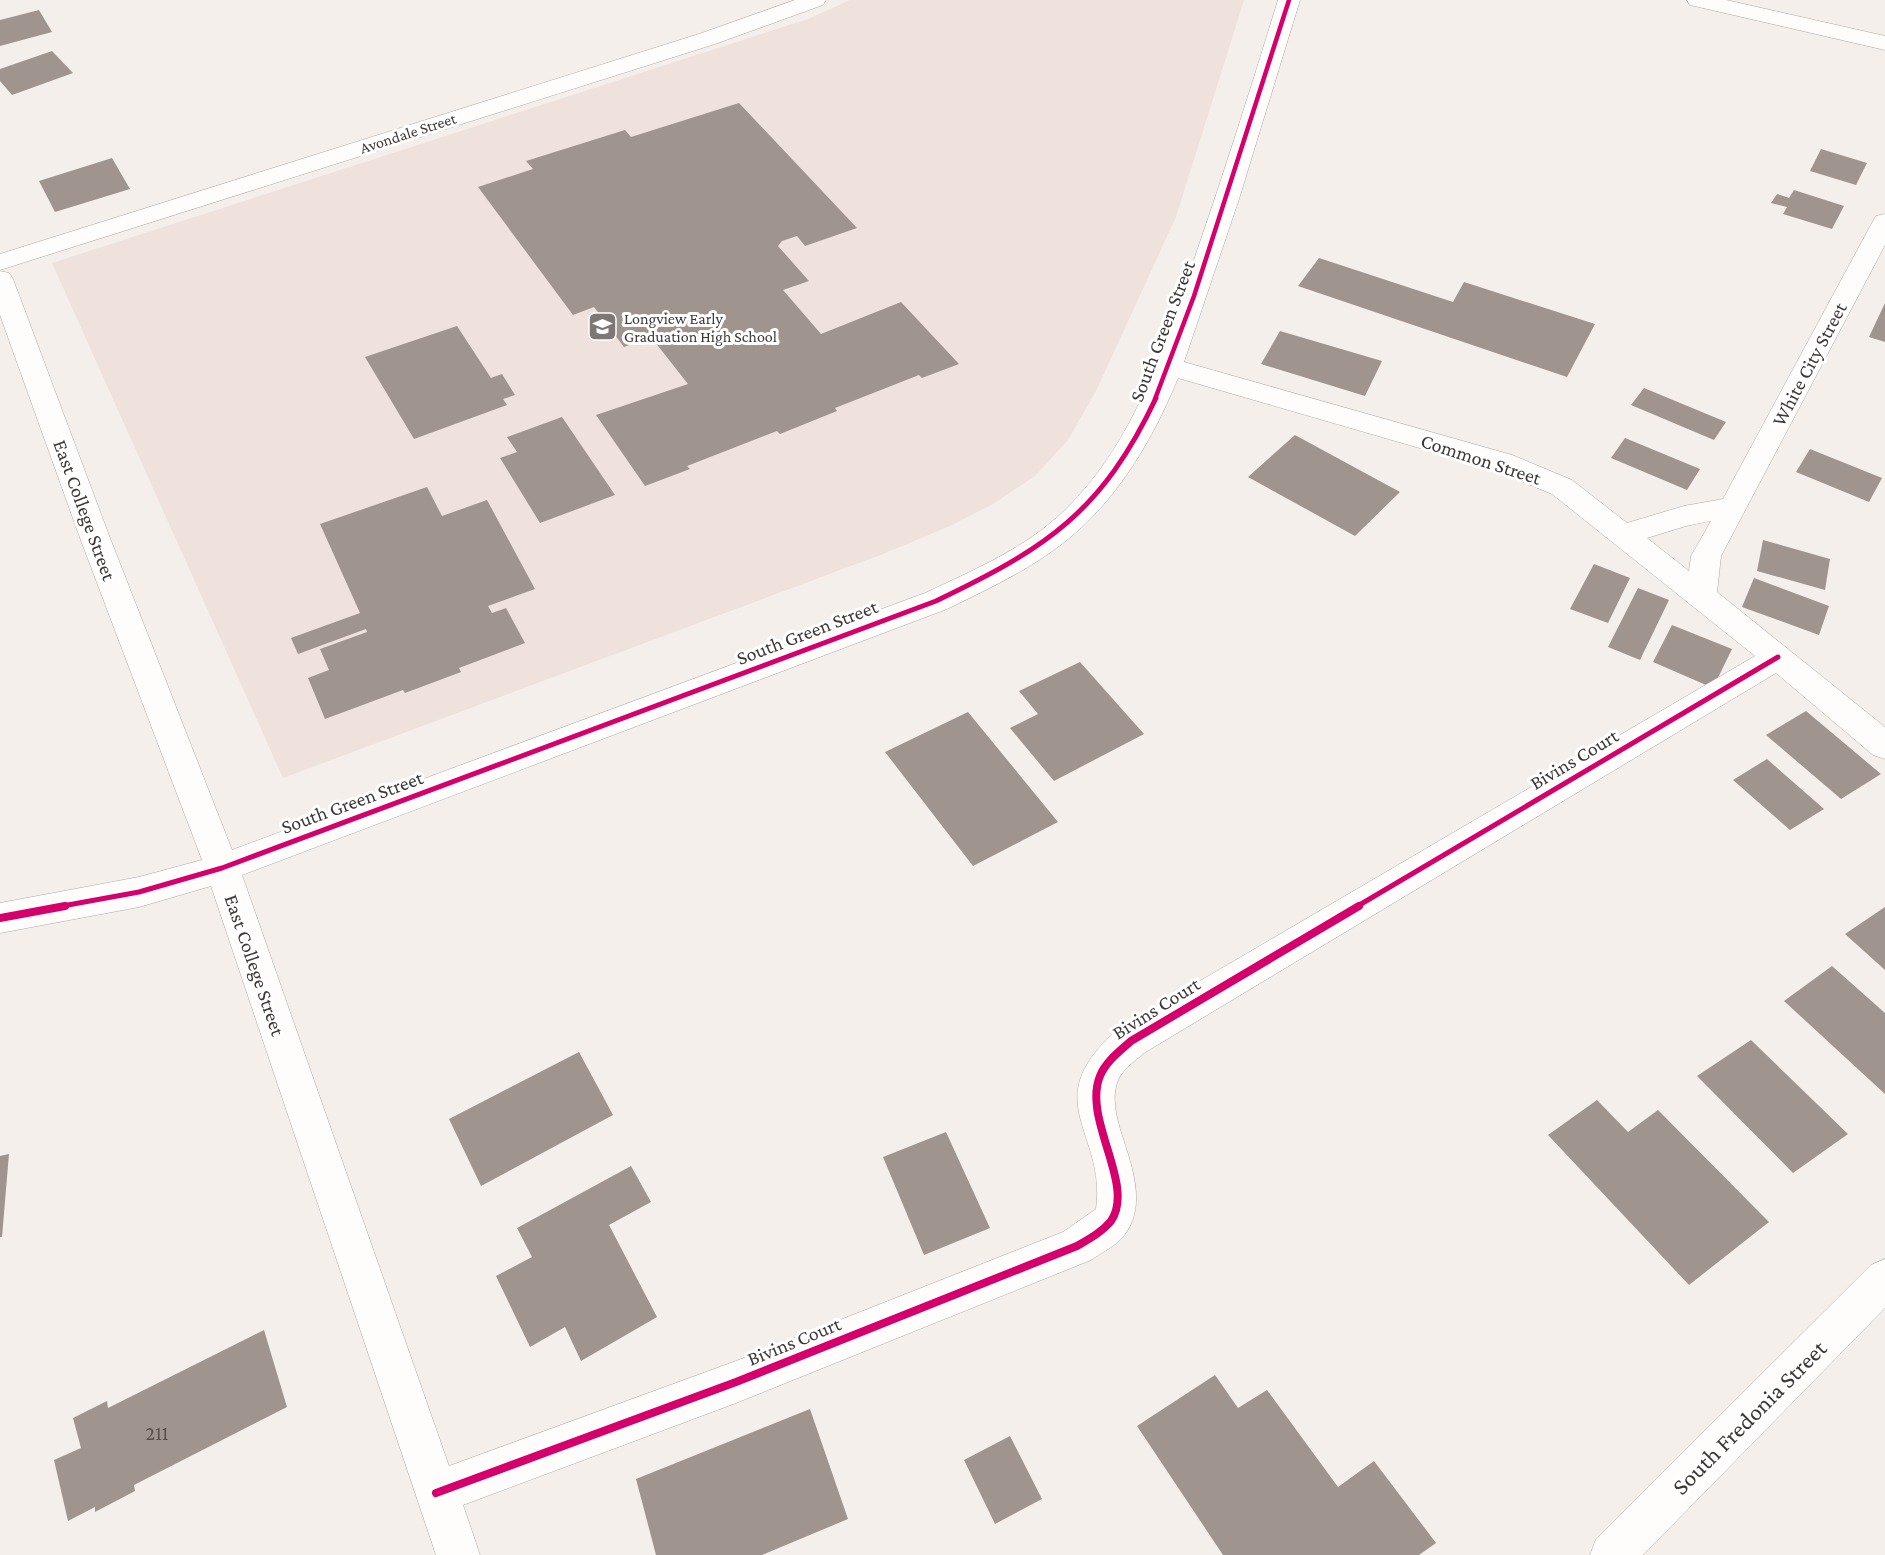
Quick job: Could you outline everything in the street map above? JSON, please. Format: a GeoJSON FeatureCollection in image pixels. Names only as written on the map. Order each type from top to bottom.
{"type":"FeatureCollection","features":[{"type":"Feature","properties":{"kind":"street","name":"Avondale Street"},"geometry":{"type":"LineString","coordinates":[[1,283],[815,0]]}},
{"type":"Feature","properties":{"kind":"street","name":"South Green Street"},"geometry":{"type":"LineString","coordinates":[[0,918],[139,892],[222,868],[888,620],[936,601],[1024,556],[1060,530],[1089,503],[1143,425],[1170,367],[1238,168],[1289,0]]}},
{"type":"Feature","properties":{"kind":"street"},"geometry":{"type":"LineString","coordinates":[[1698,0],[1885,43]]}},
{"type":"Feature","properties":{"kind":"street","name":"White City Street"},"geometry":{"type":"LineString","coordinates":[[1701,597],[1706,556],[1885,221]]}},
{"type":"Feature","properties":{"kind":"street","name":"East College Street"},"geometry":{"type":"LineString","coordinates":[[1,283],[94,537],[222,868],[458,1555]]}},
{"type":"Feature","properties":{"kind":"street","name":"Common Street"},"geometry":{"type":"LineString","coordinates":[[1170,367],[1523,469],[1562,487],[1778,657],[1885,746]]}},
{"type":"Feature","properties":{"kind":"street"},"geometry":{"type":"LineString","coordinates":[[1623,535],[1684,516],[1732,507]]}},
{"type":"Feature","properties":{"kind":"street","name":"Bivins Court"},"geometry":{"type":"LineString","coordinates":[[436,1494],[736,1382],[1077,1246],[1113,1218],[1117,1196],[1113,1166],[1096,1111],[1096,1089],[1103,1066],[1114,1053],[1778,657]]}},
{"type":"Feature","properties":{"kind":"street","name":"South Fredonia Street"},"geometry":{"type":"LineString","coordinates":[[1612,1555],[1885,1279]]}},
{"type":"Feature","properties":{"kind":"shaded area","name":"Longview Early Graduation High School"},"geometry":{"type":"Polygon","coordinates":[[[850,0],[1244,0],[1176,217],[1096,391],[1068,440],[1035,476],[993,504],[950,526],[883,554],[283,778],[52,263],[808,19],[850,0]]]}},
{"type":"Feature","properties":{"kind":"building"},"geometry":{"type":"Polygon","coordinates":[[[39,10],[52,32],[0,46],[0,20],[39,10]]]}},
{"type":"Feature","properties":{"kind":"building"},"geometry":{"type":"Polygon","coordinates":[[[52,51],[73,73],[12,95],[0,81],[0,69],[52,51]]]}},
{"type":"Feature","properties":{"kind":"building"},"geometry":{"type":"Polygon","coordinates":[[[739,103],[857,228],[805,246],[797,236],[782,241],[778,246],[809,281],[783,290],[821,334],[901,302],[959,364],[922,378],[919,375],[835,408],[837,411],[780,434],[777,431],[687,466],[690,469],[645,486],[596,415],[688,384],[651,337],[624,347],[594,307],[573,315],[478,187],[533,169],[526,161],[625,130],[631,137],[739,103]]]}},
{"type":"Feature","properties":{"kind":"building"},"geometry":{"type":"Polygon","coordinates":[[[1821,149],[1867,163],[1856,185],[1810,171],[1821,149]]]}},
{"type":"Feature","properties":{"kind":"building"},"geometry":{"type":"Polygon","coordinates":[[[112,158],[130,189],[55,212],[39,181],[112,158]]]}},
{"type":"Feature","properties":{"kind":"building"},"geometry":{"type":"Polygon","coordinates":[[[1794,190],[1844,206],[1832,229],[1783,214],[1787,207],[1771,203],[1777,194],[1789,198],[1794,190]]]}},
{"type":"Feature","properties":{"kind":"building"},"geometry":{"type":"Polygon","coordinates":[[[1319,258],[1453,302],[1464,282],[1595,324],[1567,377],[1298,286],[1319,258]]]}},
{"type":"Feature","properties":{"kind":"building"},"geometry":{"type":"Polygon","coordinates":[[[1885,303],[1885,342],[1869,337],[1885,303]]]}},
{"type":"Feature","properties":{"kind":"building"},"geometry":{"type":"Polygon","coordinates":[[[457,326],[491,378],[502,374],[515,395],[503,399],[507,405],[414,439],[365,357],[457,326]]]}},
{"type":"Feature","properties":{"kind":"building"},"geometry":{"type":"Polygon","coordinates":[[[1280,331],[1382,361],[1365,396],[1261,364],[1280,331]]]}},
{"type":"Feature","properties":{"kind":"building"},"geometry":{"type":"Polygon","coordinates":[[[1644,388],[1726,422],[1714,440],[1631,405],[1644,388]]]}},
{"type":"Feature","properties":{"kind":"building"},"geometry":{"type":"Polygon","coordinates":[[[562,417],[615,495],[540,523],[500,458],[517,452],[507,437],[562,417]]]}},
{"type":"Feature","properties":{"kind":"building"},"geometry":{"type":"Polygon","coordinates":[[[1295,435],[1400,492],[1355,536],[1248,477],[1295,435]]]}},
{"type":"Feature","properties":{"kind":"building"},"geometry":{"type":"Polygon","coordinates":[[[1625,438],[1700,469],[1687,490],[1611,458],[1625,438]]]}},
{"type":"Feature","properties":{"kind":"building"},"geometry":{"type":"Polygon","coordinates":[[[1810,449],[1882,478],[1869,502],[1796,472],[1810,449]]]}},
{"type":"Feature","properties":{"kind":"building"},"geometry":{"type":"Polygon","coordinates":[[[427,487],[442,516],[487,500],[535,589],[488,606],[492,613],[506,608],[525,643],[459,668],[461,672],[405,693],[403,690],[325,719],[308,678],[329,670],[320,649],[367,632],[366,629],[298,654],[291,638],[360,613],[320,524],[427,487]]]}},
{"type":"Feature","properties":{"kind":"building"},"geometry":{"type":"Polygon","coordinates":[[[1763,540],[1830,559],[1825,590],[1757,571],[1763,540]]]}},
{"type":"Feature","properties":{"kind":"building"},"geometry":{"type":"Polygon","coordinates":[[[1594,564],[1630,578],[1608,623],[1570,609],[1594,564]]]}},
{"type":"Feature","properties":{"kind":"building"},"geometry":{"type":"Polygon","coordinates":[[[1754,578],[1829,606],[1819,635],[1742,607],[1754,578]]]}},
{"type":"Feature","properties":{"kind":"building"},"geometry":{"type":"Polygon","coordinates":[[[1638,588],[1669,600],[1640,660],[1608,647],[1638,588]]]}},
{"type":"Feature","properties":{"kind":"building"},"geometry":{"type":"Polygon","coordinates":[[[1672,625],[1732,649],[1713,688],[1653,662],[1672,625]]]}},
{"type":"Feature","properties":{"kind":"building"},"geometry":{"type":"Polygon","coordinates":[[[1080,662],[1144,734],[1054,781],[1010,728],[1038,714],[1019,691],[1080,662]]]}},
{"type":"Feature","properties":{"kind":"building"},"geometry":{"type":"Polygon","coordinates":[[[1806,711],[1881,774],[1841,799],[1766,735],[1806,711]]]}},
{"type":"Feature","properties":{"kind":"building"},"geometry":{"type":"Polygon","coordinates":[[[968,712],[1058,822],[973,866],[885,752],[968,712]]]}},
{"type":"Feature","properties":{"kind":"building"},"geometry":{"type":"Polygon","coordinates":[[[1767,759],[1824,809],[1790,830],[1733,780],[1767,759]]]}},
{"type":"Feature","properties":{"kind":"building"},"geometry":{"type":"Polygon","coordinates":[[[1885,907],[1885,970],[1845,934],[1885,907]]]}},
{"type":"Feature","properties":{"kind":"building"},"geometry":{"type":"Polygon","coordinates":[[[1832,966],[1885,1013],[1885,1094],[1784,1001],[1832,966]]]}},
{"type":"Feature","properties":{"kind":"building"},"geometry":{"type":"Polygon","coordinates":[[[1751,1040],[1848,1134],[1793,1173],[1697,1076],[1751,1040]]]}},
{"type":"Feature","properties":{"kind":"building"},"geometry":{"type":"Polygon","coordinates":[[[579,1052],[613,1115],[481,1186],[449,1119],[579,1052]]]}},
{"type":"Feature","properties":{"kind":"building"},"geometry":{"type":"Polygon","coordinates":[[[1597,1100],[1628,1132],[1658,1110],[1769,1222],[1689,1285],[1548,1135],[1597,1100]]]}},
{"type":"Feature","properties":{"kind":"building"},"geometry":{"type":"Polygon","coordinates":[[[946,1132],[990,1228],[924,1255],[883,1157],[946,1132]]]}},
{"type":"Feature","properties":{"kind":"building"},"geometry":{"type":"Polygon","coordinates":[[[9,1154],[2,1237],[0,1237],[0,1156],[9,1154]]]}},
{"type":"Feature","properties":{"kind":"building"},"geometry":{"type":"Polygon","coordinates":[[[631,1166],[651,1202],[609,1225],[657,1317],[581,1361],[565,1327],[530,1347],[496,1276],[532,1257],[517,1228],[631,1166]]]}},
{"type":"Feature","properties":{"kind":"building"},"geometry":{"type":"Polygon","coordinates":[[[264,1330],[287,1407],[134,1485],[135,1491],[95,1512],[95,1507],[68,1521],[54,1460],[81,1448],[73,1418],[107,1401],[108,1408],[264,1330]]]}},
{"type":"Feature","properties":{"kind":"building"},"geometry":{"type":"Polygon","coordinates":[[[1215,1375],[1238,1408],[1267,1390],[1338,1487],[1374,1461],[1436,1543],[1419,1555],[1223,1555],[1137,1426],[1215,1375]]]}},
{"type":"Feature","properties":{"kind":"building"},"geometry":{"type":"Polygon","coordinates":[[[810,1409],[848,1519],[762,1555],[656,1555],[636,1479],[810,1409]]]}},
{"type":"Feature","properties":{"kind":"building"},"geometry":{"type":"Polygon","coordinates":[[[1010,1436],[1042,1499],[995,1524],[964,1460],[1010,1436]]]}},
{"type":"Feature","properties":{"kind":"cycle path"},"geometry":{"type":"LineString","coordinates":[[0,918],[139,892],[222,868],[936,601],[997,571],[1037,547],[1073,519],[1110,477],[1129,449],[1159,390],[1184,328],[1289,0]]}},
{"type":"Feature","properties":{"kind":"cycle path"},"geometry":{"type":"LineString","coordinates":[[436,1493],[736,1382],[1077,1246],[1092,1237],[1110,1222],[1117,1198],[1112,1164],[1096,1108],[1096,1091],[1101,1075],[1112,1058],[1131,1041],[1778,657]]}},
{"type":"Feature","properties":{"kind":"place","name":"Longview Early Graduation High School"},"geometry":{"type":"Point","coordinates":[603,327]}}]}
